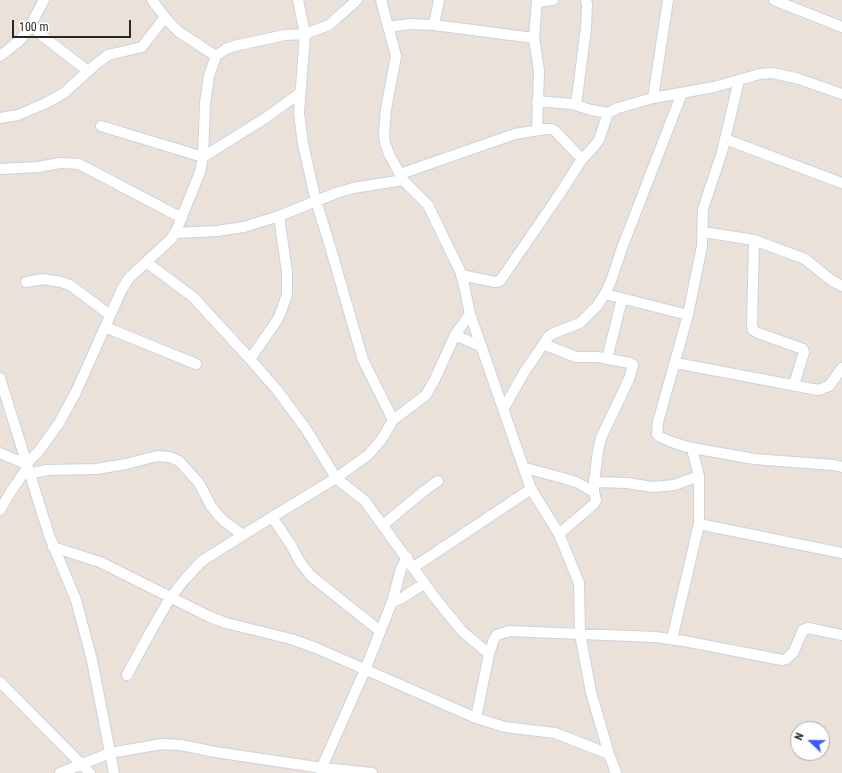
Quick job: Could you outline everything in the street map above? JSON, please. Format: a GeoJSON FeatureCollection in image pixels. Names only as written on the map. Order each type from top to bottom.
{"type":"FeatureCollection","features":[{"type":"Feature","properties":{"kind":"street"},"geometry":{"type":"LineString","coordinates":[[0,56],[19,41],[31,25],[44,0]]}},
{"type":"Feature","properties":{"kind":"street"},"geometry":{"type":"LineString","coordinates":[[152,0],[179,32],[216,56]]}},
{"type":"Feature","properties":{"kind":"street"},"geometry":{"type":"LineString","coordinates":[[298,0],[305,34],[299,113],[303,144],[316,201],[363,360],[393,420]]}},
{"type":"Feature","properties":{"kind":"street"},"geometry":{"type":"LineString","coordinates":[[0,510],[10,493],[59,423],[82,380],[122,289],[129,278],[171,239],[175,233],[200,172],[203,157],[205,104],[209,76],[216,56],[234,46],[285,35],[305,34],[329,25],[358,0]]}},
{"type":"Feature","properties":{"kind":"street"},"geometry":{"type":"LineString","coordinates":[[381,0],[396,56],[386,109],[384,134],[389,154],[401,177],[428,204],[461,275],[470,314],[525,468],[531,489],[558,534],[579,583],[580,634],[590,692],[616,773]]}},
{"type":"Feature","properties":{"kind":"street"},"geometry":{"type":"LineString","coordinates":[[434,25],[439,0]]}},
{"type":"Feature","properties":{"kind":"street"},"geometry":{"type":"LineString","coordinates":[[537,130],[539,71],[534,38],[537,1],[553,0]]}},
{"type":"Feature","properties":{"kind":"street"},"geometry":{"type":"LineString","coordinates":[[576,105],[586,28],[586,0]]}},
{"type":"Feature","properties":{"kind":"street"},"geometry":{"type":"LineString","coordinates":[[653,98],[668,0]]}},
{"type":"Feature","properties":{"kind":"street"},"geometry":{"type":"LineString","coordinates":[[775,0],[842,26]]}},
{"type":"Feature","properties":{"kind":"street"},"geometry":{"type":"LineString","coordinates":[[0,118],[18,115],[44,104],[64,92],[108,55],[142,47],[165,17]]}},
{"type":"Feature","properties":{"kind":"street"},"geometry":{"type":"LineString","coordinates":[[388,27],[410,24],[434,25],[534,38]]}},
{"type":"Feature","properties":{"kind":"street"},"geometry":{"type":"LineString","coordinates":[[31,25],[45,38],[88,71]]}},
{"type":"Feature","properties":{"kind":"street"},"geometry":{"type":"LineString","coordinates":[[537,101],[576,105],[591,110],[608,113],[618,108],[653,98],[714,87],[760,74],[772,73],[796,78],[842,94]]}},
{"type":"Feature","properties":{"kind":"street"},"geometry":{"type":"LineString","coordinates":[[739,80],[725,139],[703,209],[702,246],[688,315],[676,363],[658,422],[657,434],[660,437],[672,442],[693,448],[754,459],[834,465],[842,467]]}},
{"type":"Feature","properties":{"kind":"street"},"geometry":{"type":"LineString","coordinates":[[101,126],[203,157],[300,93]]}},
{"type":"Feature","properties":{"kind":"street"},"geometry":{"type":"LineString","coordinates":[[504,408],[525,371],[549,336],[580,323],[597,306],[605,294],[611,282],[622,248],[682,93]]}},
{"type":"Feature","properties":{"kind":"street"},"geometry":{"type":"LineString","coordinates":[[461,275],[495,282],[500,281],[582,159],[599,140],[608,113]]}},
{"type":"Feature","properties":{"kind":"street"},"geometry":{"type":"LineString","coordinates":[[175,233],[217,231],[244,227],[279,216],[336,193],[401,177],[515,134],[537,130],[551,129],[556,131],[582,159]]}},
{"type":"Feature","properties":{"kind":"street"},"geometry":{"type":"LineString","coordinates":[[725,139],[842,182]]}},
{"type":"Feature","properties":{"kind":"street"},"geometry":{"type":"LineString","coordinates":[[0,169],[38,167],[60,163],[79,164],[90,168],[182,218]]}},
{"type":"Feature","properties":{"kind":"street"},"geometry":{"type":"LineString","coordinates":[[250,358],[278,319],[286,294],[287,272],[279,216]]}},
{"type":"Feature","properties":{"kind":"street"},"geometry":{"type":"LineString","coordinates":[[702,232],[754,240],[805,259],[831,280],[842,286]]}},
{"type":"Feature","properties":{"kind":"street"},"geometry":{"type":"LineString","coordinates":[[754,240],[753,330],[803,349],[804,352],[794,385]]}},
{"type":"Feature","properties":{"kind":"street"},"geometry":{"type":"LineString","coordinates":[[146,262],[193,296],[250,358],[277,390],[306,429],[336,478],[365,501],[462,631],[489,654]]}},
{"type":"Feature","properties":{"kind":"street"},"geometry":{"type":"LineString","coordinates":[[26,282],[43,279],[70,285],[110,315]]}},
{"type":"Feature","properties":{"kind":"street"},"geometry":{"type":"LineString","coordinates":[[605,294],[688,315]]}},
{"type":"Feature","properties":{"kind":"street"},"geometry":{"type":"LineString","coordinates":[[607,359],[622,299]]}},
{"type":"Feature","properties":{"kind":"street"},"geometry":{"type":"LineString","coordinates":[[127,674],[170,598],[202,561],[243,534],[336,478],[368,455],[382,439],[393,420],[426,395],[435,379],[454,335],[470,314]]}},
{"type":"Feature","properties":{"kind":"street"},"geometry":{"type":"LineString","coordinates":[[105,327],[196,364]]}},
{"type":"Feature","properties":{"kind":"street"},"geometry":{"type":"LineString","coordinates":[[454,335],[482,347]]}},
{"type":"Feature","properties":{"kind":"street"},"geometry":{"type":"LineString","coordinates":[[543,344],[576,357],[592,356],[630,363],[633,365],[629,379],[601,438],[594,482],[596,500],[594,504],[558,534]]}},
{"type":"Feature","properties":{"kind":"street"},"geometry":{"type":"LineString","coordinates":[[676,363],[818,390],[829,386],[842,368]]}},
{"type":"Feature","properties":{"kind":"street"},"geometry":{"type":"LineString","coordinates":[[0,378],[53,547],[76,600],[92,660],[114,773]]}},
{"type":"Feature","properties":{"kind":"street"},"geometry":{"type":"LineString","coordinates":[[672,639],[699,524],[699,476],[693,448]]}},
{"type":"Feature","properties":{"kind":"street"},"geometry":{"type":"LineString","coordinates":[[0,452],[28,468],[47,470],[96,469],[126,464],[157,456],[170,457],[179,461],[199,483],[211,506],[224,522],[243,534]]}},
{"type":"Feature","properties":{"kind":"street"},"geometry":{"type":"LineString","coordinates":[[525,468],[570,480],[594,492]]}},
{"type":"Feature","properties":{"kind":"street"},"geometry":{"type":"LineString","coordinates":[[594,482],[627,483],[653,487],[674,485],[699,476]]}},
{"type":"Feature","properties":{"kind":"street"},"geometry":{"type":"LineString","coordinates":[[383,525],[438,481]]}},
{"type":"Feature","properties":{"kind":"street"},"geometry":{"type":"LineString","coordinates":[[414,567],[531,489]]}},
{"type":"Feature","properties":{"kind":"street"},"geometry":{"type":"LineString","coordinates":[[272,517],[291,545],[300,562],[311,576],[380,631]]}},
{"type":"Feature","properties":{"kind":"street"},"geometry":{"type":"LineString","coordinates":[[699,524],[842,553]]}},
{"type":"Feature","properties":{"kind":"street"},"geometry":{"type":"LineString","coordinates":[[53,547],[100,562],[210,618],[291,639],[316,648],[476,718],[505,727],[555,734],[609,754]]}},
{"type":"Feature","properties":{"kind":"street"},"geometry":{"type":"LineString","coordinates":[[321,770],[365,670],[392,602],[401,569],[407,557]]}},
{"type":"Feature","properties":{"kind":"street"},"geometry":{"type":"LineString","coordinates":[[392,602],[402,598],[425,583]]}},
{"type":"Feature","properties":{"kind":"street"},"geometry":{"type":"LineString","coordinates":[[476,718],[489,654],[494,640],[497,635],[509,631],[655,637],[782,660],[786,659],[793,653],[804,630],[808,628],[842,635]]}},
{"type":"Feature","properties":{"kind":"street"},"geometry":{"type":"LineString","coordinates":[[0,682],[90,773]]}},
{"type":"Feature","properties":{"kind":"street"},"geometry":{"type":"LineString","coordinates":[[60,773],[110,753],[162,744],[181,745],[321,770],[372,773]]}}]}
